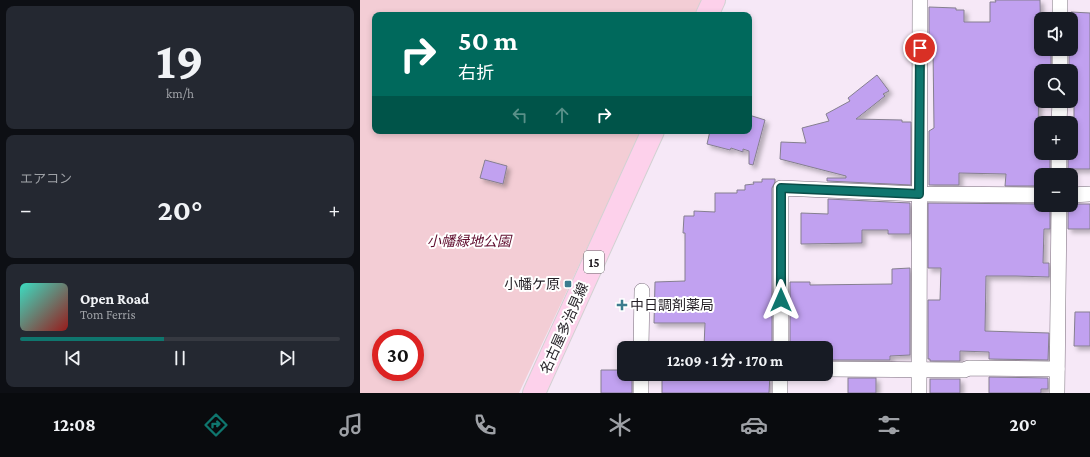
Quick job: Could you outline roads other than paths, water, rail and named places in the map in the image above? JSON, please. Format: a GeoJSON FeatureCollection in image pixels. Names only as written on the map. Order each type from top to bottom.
{"type":"FeatureCollection","features":[{"type":"Feature","properties":{"kind":"main road"},"geometry":{"type":"LineString","coordinates":[[708,12],[714,0]]}},
{"type":"Feature","properties":{"kind":"main road","name":"名古屋多治見線"},"geometry":{"type":"LineString","coordinates":[[534,393],[652,134]]}},
{"type":"Feature","properties":{"kind":"street"},"geometry":{"type":"LineString","coordinates":[[919,393],[920,0]]}},
{"type":"Feature","properties":{"kind":"street"},"geometry":{"type":"LineString","coordinates":[[1060,0],[1060,12]]}},
{"type":"Feature","properties":{"kind":"street"},"geometry":{"type":"LineString","coordinates":[[781,341],[781,188],[919,194],[1034,195]]}},
{"type":"Feature","properties":{"kind":"street"},"geometry":{"type":"LineString","coordinates":[[1078,195],[1090,194]]}},
{"type":"Feature","properties":{"kind":"street"},"geometry":{"type":"LineString","coordinates":[[1057,393],[1059,212]]}},
{"type":"Feature","properties":{"kind":"street"},"geometry":{"type":"LineString","coordinates":[[641,341],[642,290]]}},
{"type":"Feature","properties":{"kind":"street"},"geometry":{"type":"LineString","coordinates":[[833,370],[964,370],[970,368],[1057,369]]}},
{"type":"Feature","properties":{"kind":"street"},"geometry":{"type":"LineString","coordinates":[[640,393],[641,381]]}},
{"type":"Feature","properties":{"kind":"street"},"geometry":{"type":"LineString","coordinates":[[780,381],[780,393]]}},
{"type":"Feature","properties":{"kind":"place","name":"小幡ケ原"},"geometry":{"type":"Point","coordinates":[568,284]}},
{"type":"Feature","properties":{"kind":"place","name":"中日調剤薬局"},"geometry":{"type":"Point","coordinates":[622,305]}},
{"type":"Feature","properties":{"kind":"park label","name":"小幡緑地公園"},"geometry":{"type":"Point","coordinates":[469,241]}}]}
